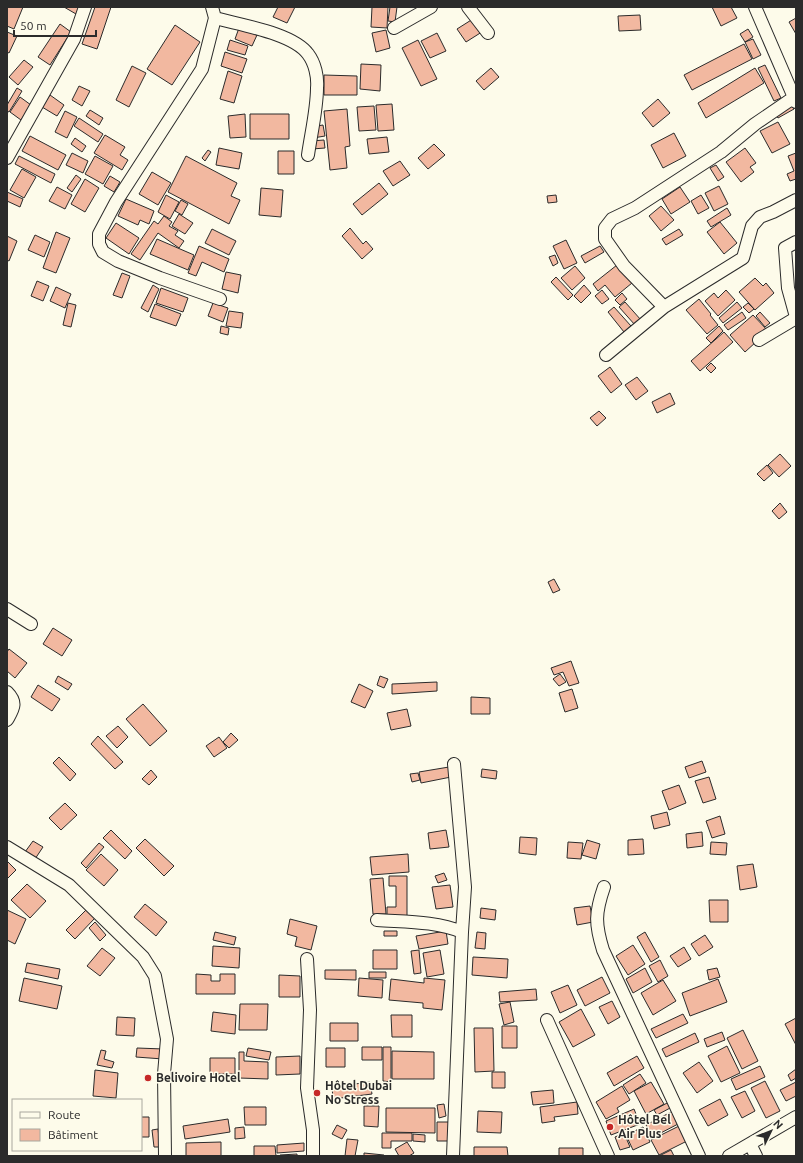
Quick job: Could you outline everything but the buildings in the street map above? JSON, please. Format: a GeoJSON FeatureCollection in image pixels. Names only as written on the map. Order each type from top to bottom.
{"type":"FeatureCollection","features":[{"type":"Feature","properties":{"kind":"street"},"geometry":{"type":"LineString","coordinates":[[7,158],[74,39],[85,7]]}},
{"type":"Feature","properties":{"kind":"street"},"geometry":{"type":"LineString","coordinates":[[394,28],[431,7]]}},
{"type":"Feature","properties":{"kind":"street"},"geometry":{"type":"LineString","coordinates":[[468,7],[488,33]]}},
{"type":"Feature","properties":{"kind":"street"},"geometry":{"type":"LineString","coordinates":[[664,307],[624,266],[605,239],[605,228],[612,219],[635,208],[721,152],[755,124],[795,98],[755,7]]}},
{"type":"Feature","properties":{"kind":"street"},"geometry":{"type":"LineString","coordinates":[[220,299],[160,278],[118,261],[103,252],[99,244],[99,234],[116,202],[202,69],[214,13],[278,35],[297,44],[308,53],[315,66],[317,88],[308,155]]}},
{"type":"Feature","properties":{"kind":"street"},"geometry":{"type":"LineString","coordinates":[[606,355],[664,307],[743,258],[752,226],[760,217],[796,200]]}},
{"type":"Feature","properties":{"kind":"street"},"geometry":{"type":"LineString","coordinates":[[759,340],[796,318],[788,288],[785,248],[796,242]]}},
{"type":"Feature","properties":{"kind":"street"},"geometry":{"type":"LineString","coordinates":[[7,609],[31,624]]}},
{"type":"Feature","properties":{"kind":"street"},"geometry":{"type":"LineString","coordinates":[[7,692],[13,700],[14,707],[7,720]]}},
{"type":"Feature","properties":{"kind":"street"},"geometry":{"type":"LineString","coordinates":[[453,1156],[465,887],[454,764]]}},
{"type":"Feature","properties":{"kind":"street"},"geometry":{"type":"LineString","coordinates":[[7,847],[69,885],[143,957],[155,976],[167,1040],[164,1074],[165,1156]]}},
{"type":"Feature","properties":{"kind":"street"},"geometry":{"type":"LineString","coordinates":[[604,887],[598,904],[596,922],[603,950],[699,1156]]}},
{"type":"Feature","properties":{"kind":"street"},"geometry":{"type":"LineString","coordinates":[[377,920],[448,926],[462,932]]}},
{"type":"Feature","properties":{"kind":"street"},"geometry":{"type":"LineString","coordinates":[[307,959],[310,1010],[307,1088],[313,1130],[313,1156]]}},
{"type":"Feature","properties":{"kind":"street"},"geometry":{"type":"LineString","coordinates":[[547,1020],[608,1156]]}},
{"type":"Feature","properties":{"kind":"street"},"geometry":{"type":"LineString","coordinates":[[729,1156],[796,1117]]}},
{"type":"Feature","properties":{"kind":"street"},"geometry":{"type":"LineString","coordinates":[[750,1144],[756,1156]]}},
{"type":"Feature","properties":{"kind":"place","name":"Belivoire Hotel"},"geometry":{"type":"Point","coordinates":[148,1078]}},
{"type":"Feature","properties":{"kind":"place","name":"Hôtel Dubai No Stress"},"geometry":{"type":"Point","coordinates":[317,1093]}},
{"type":"Feature","properties":{"kind":"place","name":"Hôtel Bel Air Plus"},"geometry":{"type":"Point","coordinates":[610,1127]}}]}
